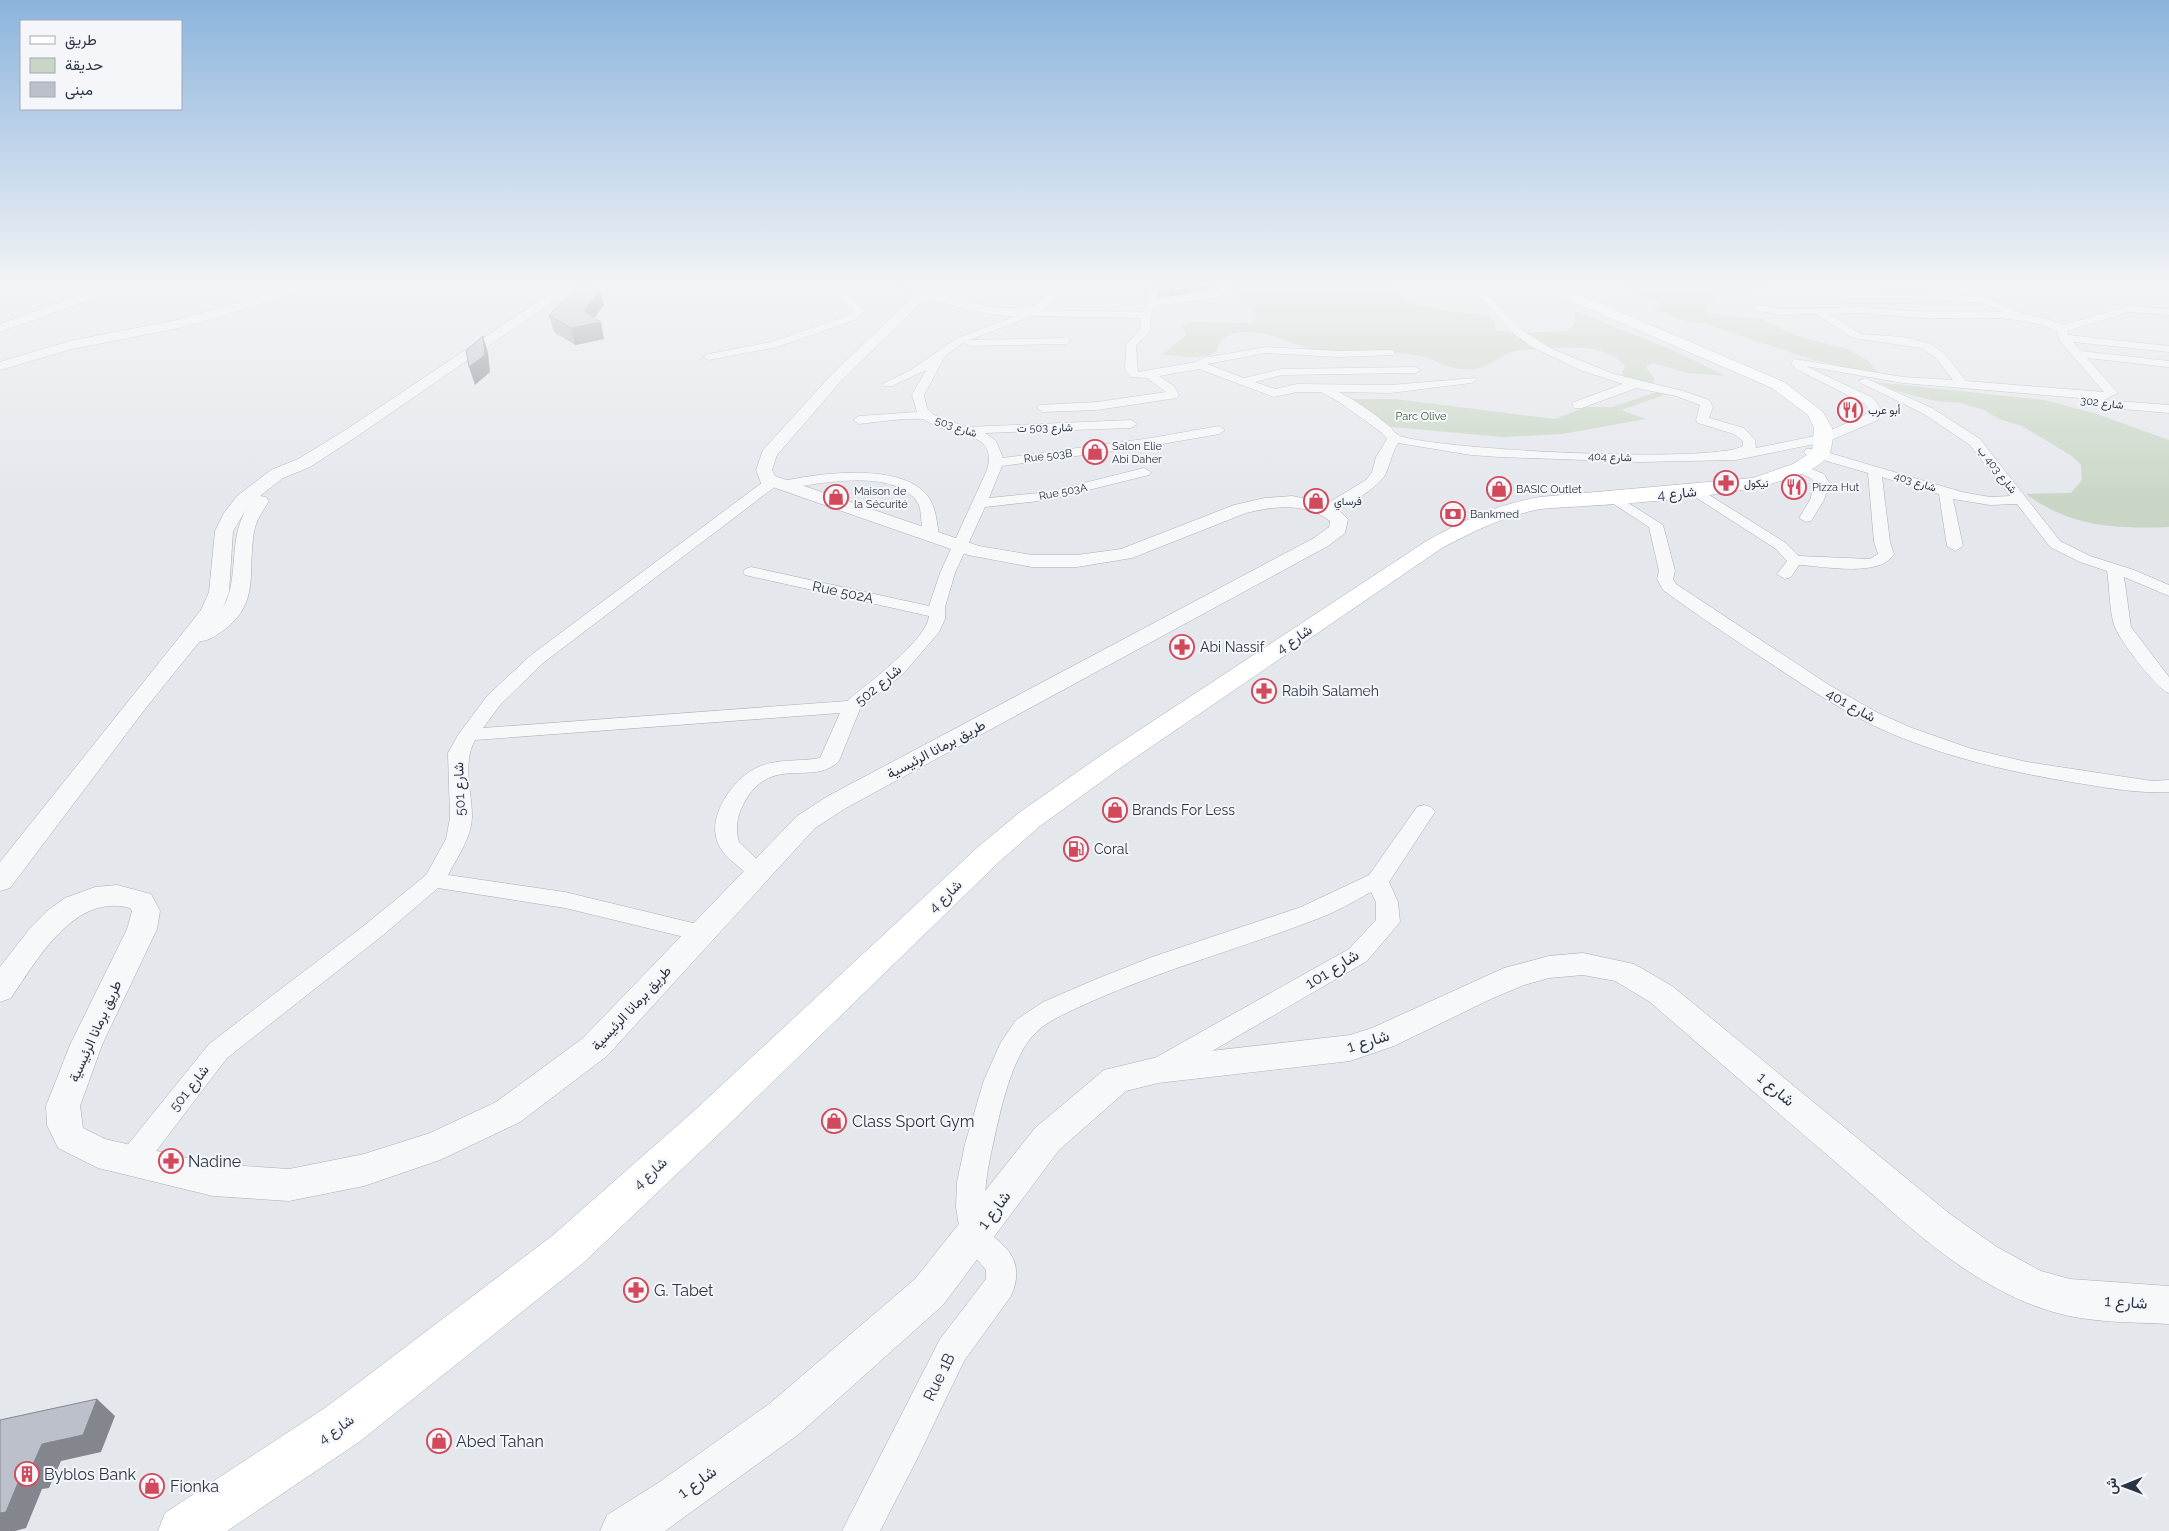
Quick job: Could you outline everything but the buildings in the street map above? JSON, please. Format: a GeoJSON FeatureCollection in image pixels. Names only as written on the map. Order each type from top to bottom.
{"type":"FeatureCollection","features":[{"type":"Feature","properties":{"kind":"main road"},"geometry":{"type":"LineString","coordinates":[[1715,356],[1757,374],[1792,394],[1815,412],[1814,446]]}},
{"type":"Feature","properties":{"kind":"main road","name":"شارع 4"},"geometry":{"type":"LineString","coordinates":[[182,1531],[342,1425],[567,1250],[809,1025],[989,854],[1030,819],[1435,544],[1470,525],[1509,509],[1756,483],[1814,446]]}},
{"type":"Feature","properties":{"kind":"street"},"geometry":{"type":"LineString","coordinates":[[0,366],[32,356]]}},
{"type":"Feature","properties":{"kind":"street"},"geometry":{"type":"LineString","coordinates":[[0,881],[121,725],[185,647],[222,621],[233,609],[241,588],[244,528],[252,511],[261,500],[304,463],[468,356]]}},
{"type":"Feature","properties":{"kind":"street"},"geometry":{"type":"LineString","coordinates":[[858,356],[837,377],[768,454],[764,470],[767,479],[960,546],[1032,561],[1107,558],[1132,552],[1258,504],[1281,502],[1311,503],[1328,509],[1371,483],[1378,473],[1383,457],[1394,439],[1384,429],[1343,399],[1323,388]]}},
{"type":"Feature","properties":{"kind":"street"},"geometry":{"type":"LineString","coordinates":[[888,384],[915,372],[937,356]]}},
{"type":"Feature","properties":{"kind":"street","name":"شارع 503"},"geometry":{"type":"LineString","coordinates":[[940,356],[918,394],[918,400],[927,415],[942,425],[988,439],[996,453],[996,463]]}},
{"type":"Feature","properties":{"kind":"street"},"geometry":{"type":"LineString","coordinates":[[1131,356],[1131,369],[1135,375],[1204,367],[1267,356]]}},
{"type":"Feature","properties":{"kind":"street"},"geometry":{"type":"LineString","coordinates":[[1204,367],[1203,362],[1232,356]]}},
{"type":"Feature","properties":{"kind":"street"},"geometry":{"type":"LineString","coordinates":[[1560,356],[1583,367],[1635,384],[1705,403],[1707,407],[1702,420],[1739,431],[1749,440],[1750,447],[1736,456]]}},
{"type":"Feature","properties":{"kind":"street"},"geometry":{"type":"LineString","coordinates":[[1942,356],[1962,385]]}},
{"type":"Feature","properties":{"kind":"street"},"geometry":{"type":"LineString","coordinates":[[2079,356],[2112,393]]}},
{"type":"Feature","properties":{"kind":"street"},"geometry":{"type":"LineString","coordinates":[[2100,356],[2169,364]]}},
{"type":"Feature","properties":{"kind":"street","name":"شارع 404"},"geometry":{"type":"LineString","coordinates":[[1394,439],[1471,451],[1552,456],[1651,458],[1736,456],[1770,450],[1814,446],[1874,417],[1877,412],[1869,401],[1800,367],[1797,363],[1807,361],[1841,369]]}},
{"type":"Feature","properties":{"kind":"street"},"geometry":{"type":"LineString","coordinates":[[1204,367],[1274,393],[1305,387],[1391,389],[1471,380]]}},
{"type":"Feature","properties":{"kind":"street"},"geometry":{"type":"LineString","coordinates":[[1841,369],[1903,380],[2104,396],[2112,393],[2135,394]]}},
{"type":"Feature","properties":{"kind":"street","name":"شارع 403 ب"},"geometry":{"type":"LineString","coordinates":[[1841,369],[1928,411],[1975,442],[2055,544],[2085,559],[2114,568],[2169,591]]}},
{"type":"Feature","properties":{"kind":"street"},"geometry":{"type":"LineString","coordinates":[[1243,382],[1267,374],[1282,372],[1415,370]]}},
{"type":"Feature","properties":{"kind":"street"},"geometry":{"type":"LineString","coordinates":[[1043,408],[1097,406],[1174,395],[1170,389],[1149,374]]}},
{"type":"Feature","properties":{"kind":"street"},"geometry":{"type":"LineString","coordinates":[[1578,405],[1635,384]]}},
{"type":"Feature","properties":{"kind":"street"},"geometry":{"type":"LineString","coordinates":[[2022,389],[2110,417]]}},
{"type":"Feature","properties":{"kind":"street","name":"شارع 302"},"geometry":{"type":"LineString","coordinates":[[2037,390],[2096,404],[2169,409]]}},
{"type":"Feature","properties":{"kind":"street"},"geometry":{"type":"LineString","coordinates":[[859,420],[927,415]]}},
{"type":"Feature","properties":{"kind":"street","name":"شارع 503 ت"},"geometry":{"type":"LineString","coordinates":[[959,429],[1085,427],[1130,424]]}},
{"type":"Feature","properties":{"kind":"street","name":"Rue 503B"},"geometry":{"type":"LineString","coordinates":[[996,463],[1150,442],[1219,430]]}},
{"type":"Feature","properties":{"kind":"street"},"geometry":{"type":"LineString","coordinates":[[1806,518],[1817,500],[1822,483],[1819,477],[1814,446]]}},
{"type":"Feature","properties":{"kind":"street","name":"شارع 403"},"geometry":{"type":"LineString","coordinates":[[1814,446],[1874,470],[1973,499],[2021,500]]}},
{"type":"Feature","properties":{"kind":"street"},"geometry":{"type":"LineString","coordinates":[[960,546],[981,503],[996,463]]}},
{"type":"Feature","properties":{"kind":"street"},"geometry":{"type":"LineString","coordinates":[[1692,491],[1781,546],[1795,560],[1877,563],[1886,554],[1882,542],[1874,470]]}},
{"type":"Feature","properties":{"kind":"street","name":"Rue 503A"},"geometry":{"type":"LineString","coordinates":[[981,503],[1048,496],[1144,472]]}},
{"type":"Feature","properties":{"kind":"street"},"geometry":{"type":"LineString","coordinates":[[777,483],[841,478],[891,480],[910,486],[923,498],[929,517],[931,536]]}},
{"type":"Feature","properties":{"kind":"street","name":"شارع 501"},"geometry":{"type":"LineString","coordinates":[[131,1162],[218,1051],[374,930],[434,880],[457,839],[461,818],[458,754],[468,735],[494,700],[536,659],[777,483]]}},
{"type":"Feature","properties":{"kind":"street"},"geometry":{"type":"LineString","coordinates":[[1945,491],[1956,546]]}},
{"type":"Feature","properties":{"kind":"street","name":"شارع 401"},"geometry":{"type":"LineString","coordinates":[[1614,498],[1656,525],[1667,571],[1665,579],[1669,587],[1784,665],[1870,716],[1905,733],[1988,759],[2034,770],[2152,787],[2169,786]]}},
{"type":"Feature","properties":{"kind":"street","name":"طريق برمانا الرئيسية"},"geometry":{"type":"LineString","coordinates":[[0,990],[30,949],[65,911],[83,900],[99,895],[115,894],[130,896],[141,901],[146,911],[142,929],[86,1045],[63,1106],[64,1124],[70,1138],[98,1153],[213,1180],[289,1185],[364,1170],[440,1145],[508,1112],[595,1047],[806,822],[836,802],[1321,542],[1338,530],[1339,519],[1328,509]]}},
{"type":"Feature","properties":{"kind":"street","name":"شارع 502"},"geometry":{"type":"LineString","coordinates":[[758,871],[729,844],[724,829],[730,809],[756,777],[768,770],[827,762],[832,757],[852,706],[898,670],[935,625],[937,619],[935,612],[944,582],[960,546]]}},
{"type":"Feature","properties":{"kind":"street"},"geometry":{"type":"LineString","coordinates":[[1785,574],[1795,560]]}},
{"type":"Feature","properties":{"kind":"street"},"geometry":{"type":"LineString","coordinates":[[2114,568],[2120,594],[2118,604],[2123,627],[2152,669],[2169,688]]}},
{"type":"Feature","properties":{"kind":"street","name":"Rue 502A"},"geometry":{"type":"LineString","coordinates":[[750,572],[935,612]]}},
{"type":"Feature","properties":{"kind":"street"},"geometry":{"type":"LineString","coordinates":[[468,735],[852,706]]}},
{"type":"Feature","properties":{"kind":"street"},"geometry":{"type":"LineString","coordinates":[[976,1234],[970,1198],[978,1150],[1004,1062],[1018,1034],[1025,1027],[1054,1008],[1092,990],[1182,955],[1309,912],[1377,880],[1381,877],[1424,812]]}},
{"type":"Feature","properties":{"kind":"street"},"geometry":{"type":"LineString","coordinates":[[434,880],[565,900],[701,933]]}},
{"type":"Feature","properties":{"kind":"street","name":"شارع 101"},"geometry":{"type":"LineString","coordinates":[[1158,1070],[1358,955],[1388,922],[1387,902],[1377,880]]}},
{"type":"Feature","properties":{"kind":"street","name":"شارع 1"},"geometry":{"type":"LineString","coordinates":[[624,1531],[674,1499],[784,1419],[929,1292],[976,1234],[1047,1139],[1116,1080],[1158,1070],[1350,1048],[1366,1044],[1425,1019],[1505,981],[1552,965],[1585,964],[1619,970],[1661,994],[1937,1226],[1966,1249],[2005,1273],[2040,1290],[2071,1298],[2169,1305]]}},
{"type":"Feature","properties":{"kind":"street","name":"Rue 1B"},"geometry":{"type":"LineString","coordinates":[[860,1531],[905,1447],[952,1350],[1000,1286],[1003,1278],[1000,1263],[976,1234]]}},
{"type":"Feature","properties":{"kind":"green space"},"geometry":{"type":"Polygon","coordinates":[[[1423,356],[1503,356],[1477,369],[1454,368],[1423,356]]]}},
{"type":"Feature","properties":{"kind":"green space"},"geometry":{"type":"Polygon","coordinates":[[[1613,356],[1686,356],[1726,376],[1688,373],[1652,363],[1646,367],[1654,379],[1653,385],[1623,378],[1622,372],[1625,366],[1613,356]]]}},
{"type":"Feature","properties":{"kind":"green space"},"geometry":{"type":"Polygon","coordinates":[[[1802,356],[1861,356],[1868,361],[1879,374],[1802,356]]]}},
{"type":"Feature","properties":{"kind":"green space"},"geometry":{"type":"Polygon","coordinates":[[[1876,382],[2044,400],[2094,413],[2169,440],[2169,527],[2130,527],[2094,524],[2059,513],[2026,494],[2071,493],[2082,480],[2081,465],[2072,456],[2022,426],[1999,419],[1984,410],[1960,403],[1936,401],[1915,396],[1876,382]]]}},
{"type":"Feature","properties":{"kind":"green space","name":"Parc Olive"},"geometry":{"type":"Polygon","coordinates":[[[1657,392],[1667,394],[1621,410],[1646,419],[1562,434],[1503,437],[1381,426],[1349,399],[1395,399],[1555,419],[1586,407],[1612,407],[1657,392]]]}},
{"type":"Feature","properties":{"kind":"place","name":"أبو عرب"},"geometry":{"type":"Point","coordinates":[1850,410]}},
{"type":"Feature","properties":{"kind":"place","name":"Salon Elie Abi Daher"},"geometry":{"type":"Point","coordinates":[1095,452]}},
{"type":"Feature","properties":{"kind":"place","name":"نيكول"},"geometry":{"type":"Point","coordinates":[1726,483]}},
{"type":"Feature","properties":{"kind":"place","name":"Pizza Hut"},"geometry":{"type":"Point","coordinates":[1794,487]}},
{"type":"Feature","properties":{"kind":"place","name":"BASIC Outlet"},"geometry":{"type":"Point","coordinates":[1499,489]}},
{"type":"Feature","properties":{"kind":"place","name":"Maison de la Sécurité"},"geometry":{"type":"Point","coordinates":[836,497]}},
{"type":"Feature","properties":{"kind":"place","name":"فرساي"},"geometry":{"type":"Point","coordinates":[1316,501]}},
{"type":"Feature","properties":{"kind":"place","name":"Bankmed"},"geometry":{"type":"Point","coordinates":[1453,514]}},
{"type":"Feature","properties":{"kind":"place","name":"Abi Nassif"},"geometry":{"type":"Point","coordinates":[1182,647]}},
{"type":"Feature","properties":{"kind":"place","name":"Rabih Salameh"},"geometry":{"type":"Point","coordinates":[1264,691]}},
{"type":"Feature","properties":{"kind":"place","name":"Brands For Less"},"geometry":{"type":"Point","coordinates":[1115,810]}},
{"type":"Feature","properties":{"kind":"place","name":"Coral"},"geometry":{"type":"Point","coordinates":[1076,849]}},
{"type":"Feature","properties":{"kind":"place","name":"Class Sport Gym"},"geometry":{"type":"Point","coordinates":[834,1121]}},
{"type":"Feature","properties":{"kind":"place","name":"Nadine"},"geometry":{"type":"Point","coordinates":[171,1161]}},
{"type":"Feature","properties":{"kind":"place","name":"G. Tabet"},"geometry":{"type":"Point","coordinates":[636,1290]}},
{"type":"Feature","properties":{"kind":"place","name":"Abed Tahan"},"geometry":{"type":"Point","coordinates":[439,1441]}},
{"type":"Feature","properties":{"kind":"place","name":"Byblos Bank"},"geometry":{"type":"Point","coordinates":[27,1474]}},
{"type":"Feature","properties":{"kind":"place","name":"Fionka"},"geometry":{"type":"Point","coordinates":[152,1486]}}]}
